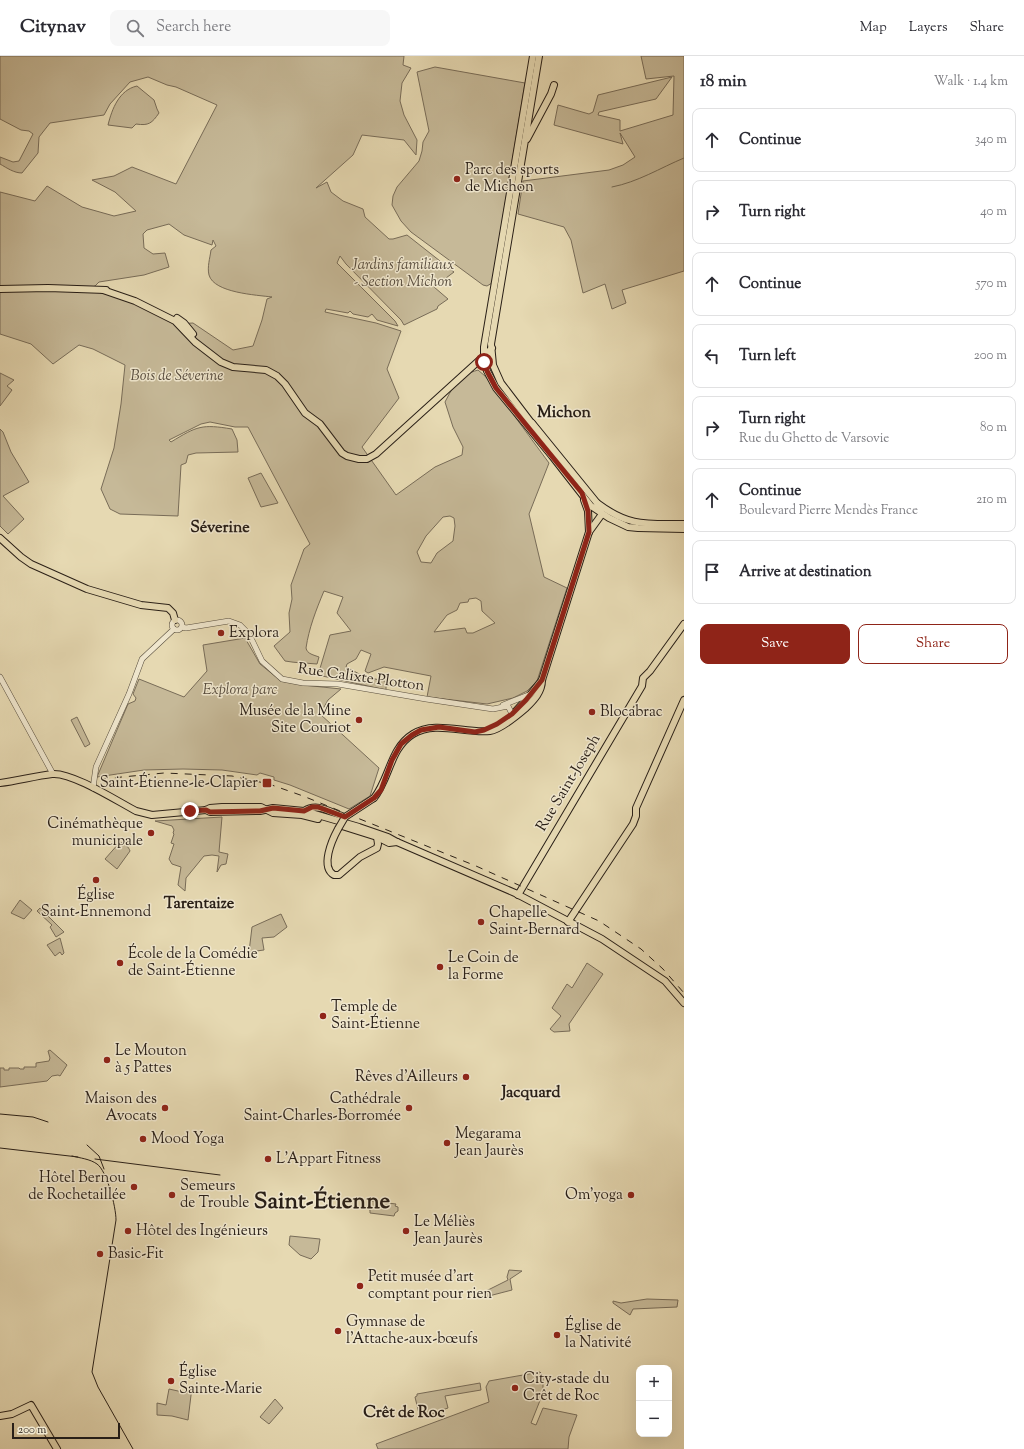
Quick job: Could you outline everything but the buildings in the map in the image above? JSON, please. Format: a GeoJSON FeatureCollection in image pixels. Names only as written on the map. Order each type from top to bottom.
{"type":"FeatureCollection","features":[{"type":"Feature","properties":{"kind":"main road"},"geometry":{"type":"LineString","coordinates":[[503,252],[533,56]]}},
{"type":"Feature","properties":{"kind":"main road"},"geometry":{"type":"LineString","coordinates":[[539,56],[524,146],[484,347],[484,362],[496,388],[600,516],[609,518],[622,525],[638,528],[684,529]]}},
{"type":"Feature","properties":{"kind":"main road"},"geometry":{"type":"LineString","coordinates":[[524,146],[551,94],[554,85]]}},
{"type":"Feature","properties":{"kind":"main road"},"geometry":{"type":"LineString","coordinates":[[0,290],[48,288],[123,292],[175,316],[188,328],[200,346],[221,362],[233,367],[266,370],[277,376],[285,384],[304,413],[320,424],[342,453],[350,458],[359,460],[367,459],[376,454],[484,356],[490,345]]}},
{"type":"Feature","properties":{"kind":"main road"},"geometry":{"type":"LineString","coordinates":[[495,297],[490,345],[493,365],[501,383],[533,425]]}},
{"type":"Feature","properties":{"kind":"main road"},"geometry":{"type":"LineString","coordinates":[[489,362],[493,375],[498,384],[523,421]]}},
{"type":"Feature","properties":{"kind":"main road"},"geometry":{"type":"LineString","coordinates":[[498,384],[598,503],[616,516],[630,522],[684,524]]}},
{"type":"Feature","properties":{"kind":"main road"},"geometry":{"type":"LineString","coordinates":[[582,493],[588,511],[589,532]]}},
{"type":"Feature","properties":{"kind":"main road"},"geometry":{"type":"LineString","coordinates":[[484,730],[490,731],[498,728],[536,697],[542,685],[542,680],[589,532],[600,516],[598,503]]}},
{"type":"Feature","properties":{"kind":"main road"},"geometry":{"type":"LineString","coordinates":[[0,538],[31,564],[87,589],[141,605],[168,608],[173,613],[175,620]]}},
{"type":"Feature","properties":{"kind":"main road","name":"Rue Saint-Joseph"},"geometry":{"type":"LineString","coordinates":[[518,895],[526,879],[642,686],[643,678],[650,671],[684,624]]}},
{"type":"Feature","properties":{"kind":"main road"},"geometry":{"type":"LineString","coordinates":[[377,837],[377,848],[360,857],[339,874],[334,875],[328,868],[331,844],[342,816],[374,798],[381,790],[392,760],[401,744],[421,730],[439,727],[475,732],[484,730],[518,711],[542,680]]}},
{"type":"Feature","properties":{"kind":"main road"},"geometry":{"type":"LineString","coordinates":[[568,922],[633,824],[636,816],[636,808],[684,700]]}},
{"type":"Feature","properties":{"kind":"main road"},"geometry":{"type":"LineString","coordinates":[[0,783],[52,774],[65,775],[144,813],[152,815],[222,807],[261,807],[272,813],[311,816],[377,837],[389,843],[397,842]]}},
{"type":"Feature","properties":{"kind":"main road"},"geometry":{"type":"LineString","coordinates":[[304,811],[312,807],[318,807],[342,816]]}},
{"type":"Feature","properties":{"kind":"main road"},"geometry":{"type":"LineString","coordinates":[[266,809],[273,808],[304,811],[359,827],[388,837],[518,895],[612,945],[665,981],[684,1003]]}},
{"type":"Feature","properties":{"kind":"main road"},"geometry":{"type":"LineString","coordinates":[[0,1416],[12,1414],[31,1405],[57,1449]]}},
{"type":"Feature","properties":{"kind":"street"},"geometry":{"type":"LineString","coordinates":[[92,788],[96,767],[128,697],[142,659],[174,629],[178,630],[182,627],[179,620],[175,620],[172,625],[174,629]]}},
{"type":"Feature","properties":{"kind":"street","name":"Rue Calixte Plotton"},"geometry":{"type":"LineString","coordinates":[[182,627],[186,628],[229,621],[240,625],[249,634],[262,661],[282,679],[303,683],[338,684],[426,700],[493,709],[508,706],[518,711]]}},
{"type":"Feature","properties":{"kind":"street"},"geometry":{"type":"LineString","coordinates":[[0,677],[52,774]]}},
{"type":"Feature","properties":{"kind":"street","name":"Rue Calixte Plotton"},"geometry":{"type":"LineString","coordinates":[[493,709],[532,693]]}},
{"type":"Feature","properties":{"kind":"green space"},"geometry":{"type":"Polygon","coordinates":[[[0,56],[404,56],[403,65],[411,68],[402,83],[400,101],[404,115],[417,140],[416,155],[404,140],[362,135],[353,155],[316,188],[327,182],[331,192],[343,201],[363,209],[365,217],[389,239],[407,235],[454,272],[434,287],[448,299],[438,306],[437,309],[404,325],[401,320],[340,256],[337,263],[395,321],[398,326],[377,320],[372,314],[368,317],[353,314],[350,311],[348,313],[326,309],[325,312],[376,323],[401,331],[387,369],[399,398],[362,447],[396,495],[435,467],[462,455],[463,447],[453,427],[445,402],[461,378],[478,370],[485,376],[549,463],[529,514],[544,577],[567,588],[537,681],[527,691],[513,698],[487,704],[427,697],[431,676],[384,667],[368,673],[365,671],[371,654],[361,650],[356,659],[347,664],[346,667],[365,677],[385,681],[386,690],[318,675],[330,635],[351,631],[337,613],[343,597],[324,591],[313,619],[306,648],[309,653],[319,657],[317,664],[285,661],[274,646],[290,632],[289,613],[292,599],[291,585],[304,549],[310,544],[248,427],[235,427],[210,422],[201,424],[169,440],[171,442],[200,428],[213,427],[232,429],[237,440],[238,452],[196,453],[188,455],[186,463],[181,465],[178,516],[120,514],[110,509],[101,489],[114,448],[125,365],[93,349],[79,345],[53,364],[31,344],[0,334],[0,291],[96,291],[132,302],[174,324],[193,323],[233,350],[253,346],[262,320],[267,299],[272,297],[237,292],[219,286],[213,281],[208,272],[211,250],[216,246],[213,240],[212,245],[184,235],[169,224],[147,230],[143,234],[144,248],[153,254],[165,253],[169,267],[144,275],[99,282],[92,287],[0,287],[0,192],[35,201],[47,186],[82,207],[114,216],[136,211],[115,192],[92,180],[114,176],[132,167],[176,184],[217,105],[176,87],[148,77],[130,82],[110,104],[104,115],[50,123],[39,137],[38,153],[22,173],[13,171],[0,164],[0,157],[13,162],[19,161],[33,134],[29,131],[21,130],[0,119],[0,56]],[[450,516],[443,517],[426,536],[417,552],[421,562],[431,563],[437,553],[453,541],[455,526],[454,518],[450,516]],[[476,598],[469,599],[468,602],[460,603],[457,610],[447,615],[434,632],[465,628],[467,633],[473,633],[495,623],[482,611],[481,601],[476,598]]]}},
{"type":"Feature","properties":{"kind":"green space"},"geometry":{"type":"Polygon","coordinates":[[[641,56],[684,56],[684,271],[622,290],[626,303],[612,309],[605,284],[583,293],[571,240],[564,227],[518,214],[523,181],[609,170],[623,165],[635,157],[620,133],[623,144],[554,125],[558,105],[589,114],[593,112],[598,95],[672,77],[656,99],[599,112],[598,115],[620,120],[620,131],[673,115],[674,76],[646,79],[641,56]]]}},
{"type":"Feature","properties":{"kind":"green space","name":"Parc des sports de Michon"},"geometry":{"type":"Polygon","coordinates":[[[435,67],[525,83],[492,283],[487,286],[483,285],[411,232],[401,221],[392,205],[393,196],[397,187],[419,161],[423,142],[429,131],[417,72],[435,67]]]}},
{"type":"Feature","properties":{"kind":"green space"},"geometry":{"type":"Polygon","coordinates":[[[137,86],[154,100],[159,113],[157,116],[150,123],[144,125],[136,124],[132,128],[108,125],[117,101],[125,92],[137,86]]]}},
{"type":"Feature","properties":{"kind":"green space"},"geometry":{"type":"Polygon","coordinates":[[[0,373],[14,380],[7,386],[12,390],[0,406],[0,373]]]}},
{"type":"Feature","properties":{"kind":"green space"},"geometry":{"type":"Polygon","coordinates":[[[0,429],[3,432],[11,452],[29,482],[3,496],[24,519],[8,534],[0,526],[0,429]]]}},
{"type":"Feature","properties":{"kind":"green space"},"geometry":{"type":"Polygon","coordinates":[[[261,473],[278,503],[261,507],[248,478],[261,473]]]}},
{"type":"Feature","properties":{"kind":"green space","name":"Explora parc"},"geometry":{"type":"Polygon","coordinates":[[[245,638],[260,664],[281,681],[341,689],[328,700],[320,714],[379,768],[370,796],[349,809],[274,780],[274,777],[260,773],[257,775],[222,770],[144,770],[97,777],[128,704],[135,701],[136,698],[133,694],[139,679],[184,697],[207,671],[203,645],[245,638]]]}},
{"type":"Feature","properties":{"kind":"green space"},"geometry":{"type":"Polygon","coordinates":[[[77,717],[90,744],[85,747],[71,720],[77,717]]]}},
{"type":"Feature","properties":{"kind":"green space"},"geometry":{"type":"Polygon","coordinates":[[[222,817],[219,852],[228,854],[226,864],[221,865],[217,872],[219,856],[204,856],[186,878],[185,891],[178,885],[181,867],[172,864],[169,859],[174,844],[171,843],[174,830],[172,826],[155,821],[222,817]]]}},
{"type":"Feature","properties":{"kind":"green space"},"geometry":{"type":"Polygon","coordinates":[[[120,842],[126,845],[130,851],[117,869],[105,859],[120,842]]]}},
{"type":"Feature","properties":{"kind":"green space"},"geometry":{"type":"Polygon","coordinates":[[[20,900],[32,910],[24,919],[11,913],[20,900]]]}},
{"type":"Feature","properties":{"kind":"green space"},"geometry":{"type":"Polygon","coordinates":[[[40,908],[64,932],[56,937],[50,927],[52,925],[37,911],[40,908]]]}},
{"type":"Feature","properties":{"kind":"green space"},"geometry":{"type":"Polygon","coordinates":[[[281,914],[287,927],[274,937],[262,938],[264,950],[249,952],[252,927],[281,914]]]}},
{"type":"Feature","properties":{"kind":"green space"},"geometry":{"type":"Polygon","coordinates":[[[60,938],[64,953],[62,955],[60,952],[55,956],[47,945],[60,938]]]}},
{"type":"Feature","properties":{"kind":"green space"},"geometry":{"type":"Polygon","coordinates":[[[587,963],[603,974],[569,1024],[570,1031],[554,1032],[550,1029],[561,1016],[552,1008],[567,984],[572,988],[587,963]]]}},
{"type":"Feature","properties":{"kind":"green space"},"geometry":{"type":"Polygon","coordinates":[[[50,1050],[67,1065],[60,1076],[52,1076],[47,1081],[0,1087],[0,1068],[9,1070],[9,1068],[24,1069],[24,1067],[36,1067],[36,1063],[49,1061],[50,1058],[48,1051],[50,1050]]]}},
{"type":"Feature","properties":{"kind":"green space"},"geometry":{"type":"Polygon","coordinates":[[[371,1201],[396,1204],[395,1206],[398,1207],[398,1211],[394,1216],[370,1213],[367,1206],[371,1203],[371,1201]]]}},
{"type":"Feature","properties":{"kind":"green space"},"geometry":{"type":"Polygon","coordinates":[[[290,1236],[320,1239],[318,1252],[311,1259],[300,1255],[289,1245],[290,1236]]]}},
{"type":"Feature","properties":{"kind":"green space"},"geometry":{"type":"Polygon","coordinates":[[[509,1270],[522,1271],[510,1279],[512,1290],[485,1297],[484,1294],[486,1291],[508,1280],[507,1277],[509,1270]]]}},
{"type":"Feature","properties":{"kind":"green space"},"geometry":{"type":"Polygon","coordinates":[[[647,1299],[678,1300],[677,1307],[633,1309],[630,1315],[613,1303],[613,1301],[621,1303],[647,1299]]]}},
{"type":"Feature","properties":{"kind":"green space"},"geometry":{"type":"Polygon","coordinates":[[[540,1372],[543,1375],[543,1393],[531,1423],[536,1425],[543,1408],[577,1415],[569,1437],[568,1449],[378,1449],[376,1444],[489,1402],[486,1387],[489,1381],[540,1372]]]}},
{"type":"Feature","properties":{"kind":"green space"},"geometry":{"type":"Polygon","coordinates":[[[480,1383],[481,1390],[445,1396],[448,1408],[420,1418],[415,1397],[417,1394],[480,1383]]]}},
{"type":"Feature","properties":{"kind":"green space"},"geometry":{"type":"Polygon","coordinates":[[[189,1387],[192,1387],[188,1420],[172,1416],[157,1415],[157,1403],[166,1405],[169,1389],[187,1393],[189,1387]]]}},
{"type":"Feature","properties":{"kind":"green space"},"geometry":{"type":"Polygon","coordinates":[[[275,1399],[283,1408],[269,1424],[260,1417],[275,1399]]]}},
{"type":"Feature","properties":{"kind":"waterway"},"geometry":{"type":"LineString","coordinates":[[612,187],[640,178],[684,158]]}},
{"type":"Feature","properties":{"kind":"tunnel"},"geometry":{"type":"LineString","coordinates":[[488,342],[489,362]]}},
{"type":"Feature","properties":{"kind":"tram line"},"geometry":{"type":"LineString","coordinates":[[0,1114],[33,1117],[48,1122]]}},
{"type":"Feature","properties":{"kind":"tram line"},"geometry":{"type":"LineString","coordinates":[[87,1145],[99,1156],[104,1169]]}},
{"type":"Feature","properties":{"kind":"tram line"},"geometry":{"type":"LineString","coordinates":[[0,1148],[78,1157]]}},
{"type":"Feature","properties":{"kind":"tram line"},"geometry":{"type":"LineString","coordinates":[[72,1156],[91,1161],[101,1168],[107,1181],[114,1207],[116,1220],[92,1372],[98,1387],[133,1449]]}},
{"type":"Feature","properties":{"kind":"tram line"},"geometry":{"type":"LineString","coordinates":[[95,1159],[220,1175]]}},
{"type":"Feature","properties":{"kind":"railway"},"geometry":{"type":"LineString","coordinates":[[101,779],[164,773],[232,776],[269,784],[303,796],[476,866],[599,921],[641,949],[663,969],[684,993]]}},
{"type":"Feature","properties":{"kind":"place","name":"Parc des sports de Michon"},"geometry":{"type":"Point","coordinates":[457,179]}},
{"type":"Feature","properties":{"kind":"place","name":"Explora"},"geometry":{"type":"Point","coordinates":[221,633]}},
{"type":"Feature","properties":{"kind":"place","name":"Blocabrac"},"geometry":{"type":"Point","coordinates":[592,712]}},
{"type":"Feature","properties":{"kind":"place","name":"Musée de la Mine Site Couriot"},"geometry":{"type":"Point","coordinates":[359,720]}},
{"type":"Feature","properties":{"kind":"place","name":"Saint-Étienne-le-Clapier"},"geometry":{"type":"Point","coordinates":[267,783]}},
{"type":"Feature","properties":{"kind":"place","name":"Cinémathèque municipale"},"geometry":{"type":"Point","coordinates":[151,833]}},
{"type":"Feature","properties":{"kind":"place","name":"Église Saint-Ennemond"},"geometry":{"type":"Point","coordinates":[96,880]}},
{"type":"Feature","properties":{"kind":"place","name":"Chapelle Saint-Bernard"},"geometry":{"type":"Point","coordinates":[481,922]}},
{"type":"Feature","properties":{"kind":"place","name":"École de la Comédie de Saint-Étienne"},"geometry":{"type":"Point","coordinates":[120,963]}},
{"type":"Feature","properties":{"kind":"place","name":"Le Coin de la Forme"},"geometry":{"type":"Point","coordinates":[440,967]}},
{"type":"Feature","properties":{"kind":"place","name":"Temple de Saint-Étienne"},"geometry":{"type":"Point","coordinates":[323,1016]}},
{"type":"Feature","properties":{"kind":"place","name":"Le Mouton à 5 Pattes"},"geometry":{"type":"Point","coordinates":[107,1060]}},
{"type":"Feature","properties":{"kind":"place","name":"Rêves d'Ailleurs"},"geometry":{"type":"Point","coordinates":[466,1077]}},
{"type":"Feature","properties":{"kind":"place","name":"Maison des Avocats"},"geometry":{"type":"Point","coordinates":[165,1108]}},
{"type":"Feature","properties":{"kind":"place","name":"Cathédrale Saint-Charles-Borromée"},"geometry":{"type":"Point","coordinates":[409,1108]}},
{"type":"Feature","properties":{"kind":"place","name":"Mood Yoga"},"geometry":{"type":"Point","coordinates":[143,1139]}},
{"type":"Feature","properties":{"kind":"place","name":"Megarama Jean Jaurès"},"geometry":{"type":"Point","coordinates":[447,1143]}},
{"type":"Feature","properties":{"kind":"place","name":"L'Appart Fitness"},"geometry":{"type":"Point","coordinates":[268,1159]}},
{"type":"Feature","properties":{"kind":"place","name":"Hôtel Bernou de Rochetaillée"},"geometry":{"type":"Point","coordinates":[134,1187]}},
{"type":"Feature","properties":{"kind":"place","name":"Semeurs de Trouble"},"geometry":{"type":"Point","coordinates":[172,1195]}},
{"type":"Feature","properties":{"kind":"place","name":"Om'yoga"},"geometry":{"type":"Point","coordinates":[631,1195]}},
{"type":"Feature","properties":{"kind":"place","name":"Hôtel des Ingénieurs"},"geometry":{"type":"Point","coordinates":[128,1231]}},
{"type":"Feature","properties":{"kind":"place","name":"Le Méliès Jean Jaurès"},"geometry":{"type":"Point","coordinates":[406,1231]}},
{"type":"Feature","properties":{"kind":"place","name":"Basic-Fit"},"geometry":{"type":"Point","coordinates":[100,1254]}},
{"type":"Feature","properties":{"kind":"place","name":"Petit musée d'art comptant pour rien"},"geometry":{"type":"Point","coordinates":[360,1286]}},
{"type":"Feature","properties":{"kind":"place","name":"Gymnase de l'Attache-aux-bœufs"},"geometry":{"type":"Point","coordinates":[338,1331]}},
{"type":"Feature","properties":{"kind":"place","name":"Église de la Nativité"},"geometry":{"type":"Point","coordinates":[557,1335]}},
{"type":"Feature","properties":{"kind":"place","name":"Église Sainte-Marie"},"geometry":{"type":"Point","coordinates":[171,1381]}},
{"type":"Feature","properties":{"kind":"place","name":"City-stade du Crêt de Roc"},"geometry":{"type":"Point","coordinates":[515,1388]}},
{"type":"Feature","properties":{"kind":"district","name":"Michon"},"geometry":{"type":"Point","coordinates":[564,413]}},
{"type":"Feature","properties":{"kind":"district","name":"Séverine"},"geometry":{"type":"Point","coordinates":[220,528]}},
{"type":"Feature","properties":{"kind":"district","name":"Tarentaize"},"geometry":{"type":"Point","coordinates":[199,904]}},
{"type":"Feature","properties":{"kind":"district","name":"Jacquard"},"geometry":{"type":"Point","coordinates":[531,1093]}},
{"type":"Feature","properties":{"kind":"district","name":"Saint-Étienne"},"geometry":{"type":"Point","coordinates":[322,1202]}},
{"type":"Feature","properties":{"kind":"district","name":"Crêt de Roc"},"geometry":{"type":"Point","coordinates":[404,1413]}},
{"type":"Feature","properties":{"kind":"route"},"geometry":{"type":"LineString","coordinates":[[190,811],[260,811],[273,808],[286,808],[304,811],[308,808],[318,807],[345,817],[374,798],[381,790],[392,760],[401,744],[411,735],[421,730],[439,727],[475,732],[484,730],[497,724],[517,710],[542,680],[589,532],[588,511],[582,493],[496,388],[484,362]]}},
{"type":"Feature","properties":{"kind":"park label","name":"Jardins familiaux - Section Michon"},"geometry":{"type":"Point","coordinates":[403,274]}},
{"type":"Feature","properties":{"kind":"park label","name":"Bois de Séverine"},"geometry":{"type":"Point","coordinates":[177,376]}}]}
